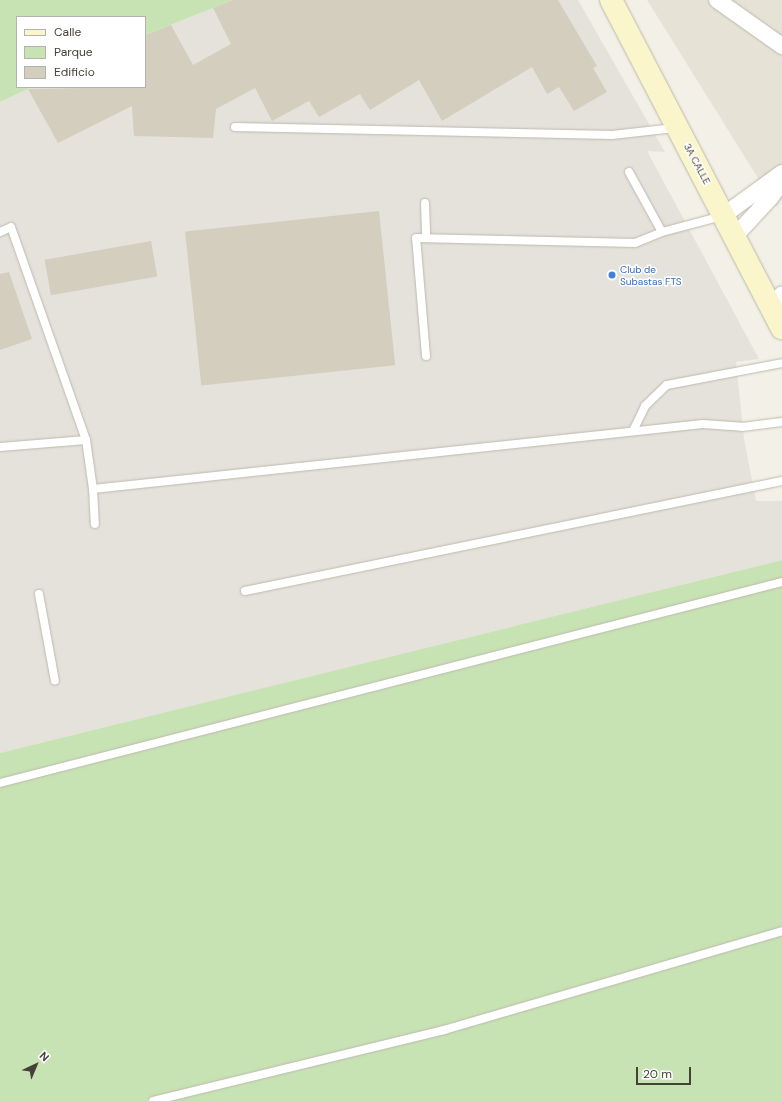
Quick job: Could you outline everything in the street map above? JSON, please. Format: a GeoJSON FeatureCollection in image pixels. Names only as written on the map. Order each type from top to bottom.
{"type":"FeatureCollection","features":[{"type":"Feature","properties":{"kind":"main road","name":"3A CALLE"},"geometry":{"type":"LineString","coordinates":[[611,0],[735,236],[777,301],[782,328]]}},
{"type":"Feature","properties":{"kind":"street"},"geometry":{"type":"LineString","coordinates":[[717,0],[782,46]]}},
{"type":"Feature","properties":{"kind":"street"},"geometry":{"type":"LineString","coordinates":[[724,215],[782,173]]}},
{"type":"Feature","properties":{"kind":"street"},"geometry":{"type":"LineString","coordinates":[[735,236],[771,197],[782,181]]}},
{"type":"Feature","properties":{"kind":"lane"},"geometry":{"type":"LineString","coordinates":[[235,127],[612,135],[678,128]]}},
{"type":"Feature","properties":{"kind":"lane"},"geometry":{"type":"LineString","coordinates":[[630,172],[662,232]]}},
{"type":"Feature","properties":{"kind":"lane"},"geometry":{"type":"LineString","coordinates":[[425,203],[426,238]]}},
{"type":"Feature","properties":{"kind":"lane"},"geometry":{"type":"LineString","coordinates":[[426,356],[416,238],[635,243],[662,232],[724,215]]}},
{"type":"Feature","properties":{"kind":"lane"},"geometry":{"type":"LineString","coordinates":[[0,232],[11,227],[86,440],[93,489],[95,524]]}},
{"type":"Feature","properties":{"kind":"lane"},"geometry":{"type":"LineString","coordinates":[[633,432],[645,406],[667,385],[737,373],[782,363]]}},
{"type":"Feature","properties":{"kind":"lane"},"geometry":{"type":"LineString","coordinates":[[93,489],[703,424],[742,427],[782,422]]}},
{"type":"Feature","properties":{"kind":"lane"},"geometry":{"type":"LineString","coordinates":[[0,447],[86,440]]}},
{"type":"Feature","properties":{"kind":"lane"},"geometry":{"type":"LineString","coordinates":[[245,591],[782,481]]}},
{"type":"Feature","properties":{"kind":"lane"},"geometry":{"type":"LineString","coordinates":[[0,783],[782,582]]}},
{"type":"Feature","properties":{"kind":"lane"},"geometry":{"type":"LineString","coordinates":[[39,594],[55,681]]}},
{"type":"Feature","properties":{"kind":"lane"},"geometry":{"type":"LineString","coordinates":[[153,1101],[444,1030],[782,931]]}},
{"type":"Feature","properties":{"kind":"shaded area"},"geometry":{"type":"Polygon","coordinates":[[[233,0],[578,0],[665,152],[647,151],[759,359],[736,362],[744,439],[756,501],[782,501],[782,560],[0,753],[0,102],[30,88],[146,88],[146,35],[233,0]]]}},
{"type":"Feature","properties":{"kind":"shaded area"},"geometry":{"type":"Polygon","coordinates":[[[647,0],[782,0],[782,199],[776,207],[647,0]]]}},
{"type":"Feature","properties":{"kind":"green space"},"geometry":{"type":"Polygon","coordinates":[[[0,0],[233,0],[146,35],[146,16],[16,16],[16,88],[30,88],[0,102],[0,0]]]}},
{"type":"Feature","properties":{"kind":"green space"},"geometry":{"type":"Polygon","coordinates":[[[782,560],[782,1101],[0,1101],[0,753],[782,560]]]}},
{"type":"Feature","properties":{"kind":"building"},"geometry":{"type":"Polygon","coordinates":[[[233,0],[558,0],[597,66],[593,68],[607,92],[574,111],[559,87],[547,94],[532,67],[442,121],[419,80],[370,110],[360,94],[319,117],[309,101],[272,121],[255,88],[216,109],[213,138],[134,136],[132,106],[58,143],[28,89],[146,88],[146,35],[171,25],[193,65],[231,44],[213,8],[233,0]]]}},
{"type":"Feature","properties":{"kind":"building"},"geometry":{"type":"Polygon","coordinates":[[[379,211],[395,365],[201,386],[185,231],[379,211]]]}},
{"type":"Feature","properties":{"kind":"building"},"geometry":{"type":"Polygon","coordinates":[[[151,241],[157,276],[51,295],[45,260],[151,241]]]}},
{"type":"Feature","properties":{"kind":"building"},"geometry":{"type":"Polygon","coordinates":[[[9,272],[32,339],[0,350],[0,274],[9,272]]]}},
{"type":"Feature","properties":{"kind":"place","name":"Club de Subastas FTS"},"geometry":{"type":"Point","coordinates":[612,275]}}]}
